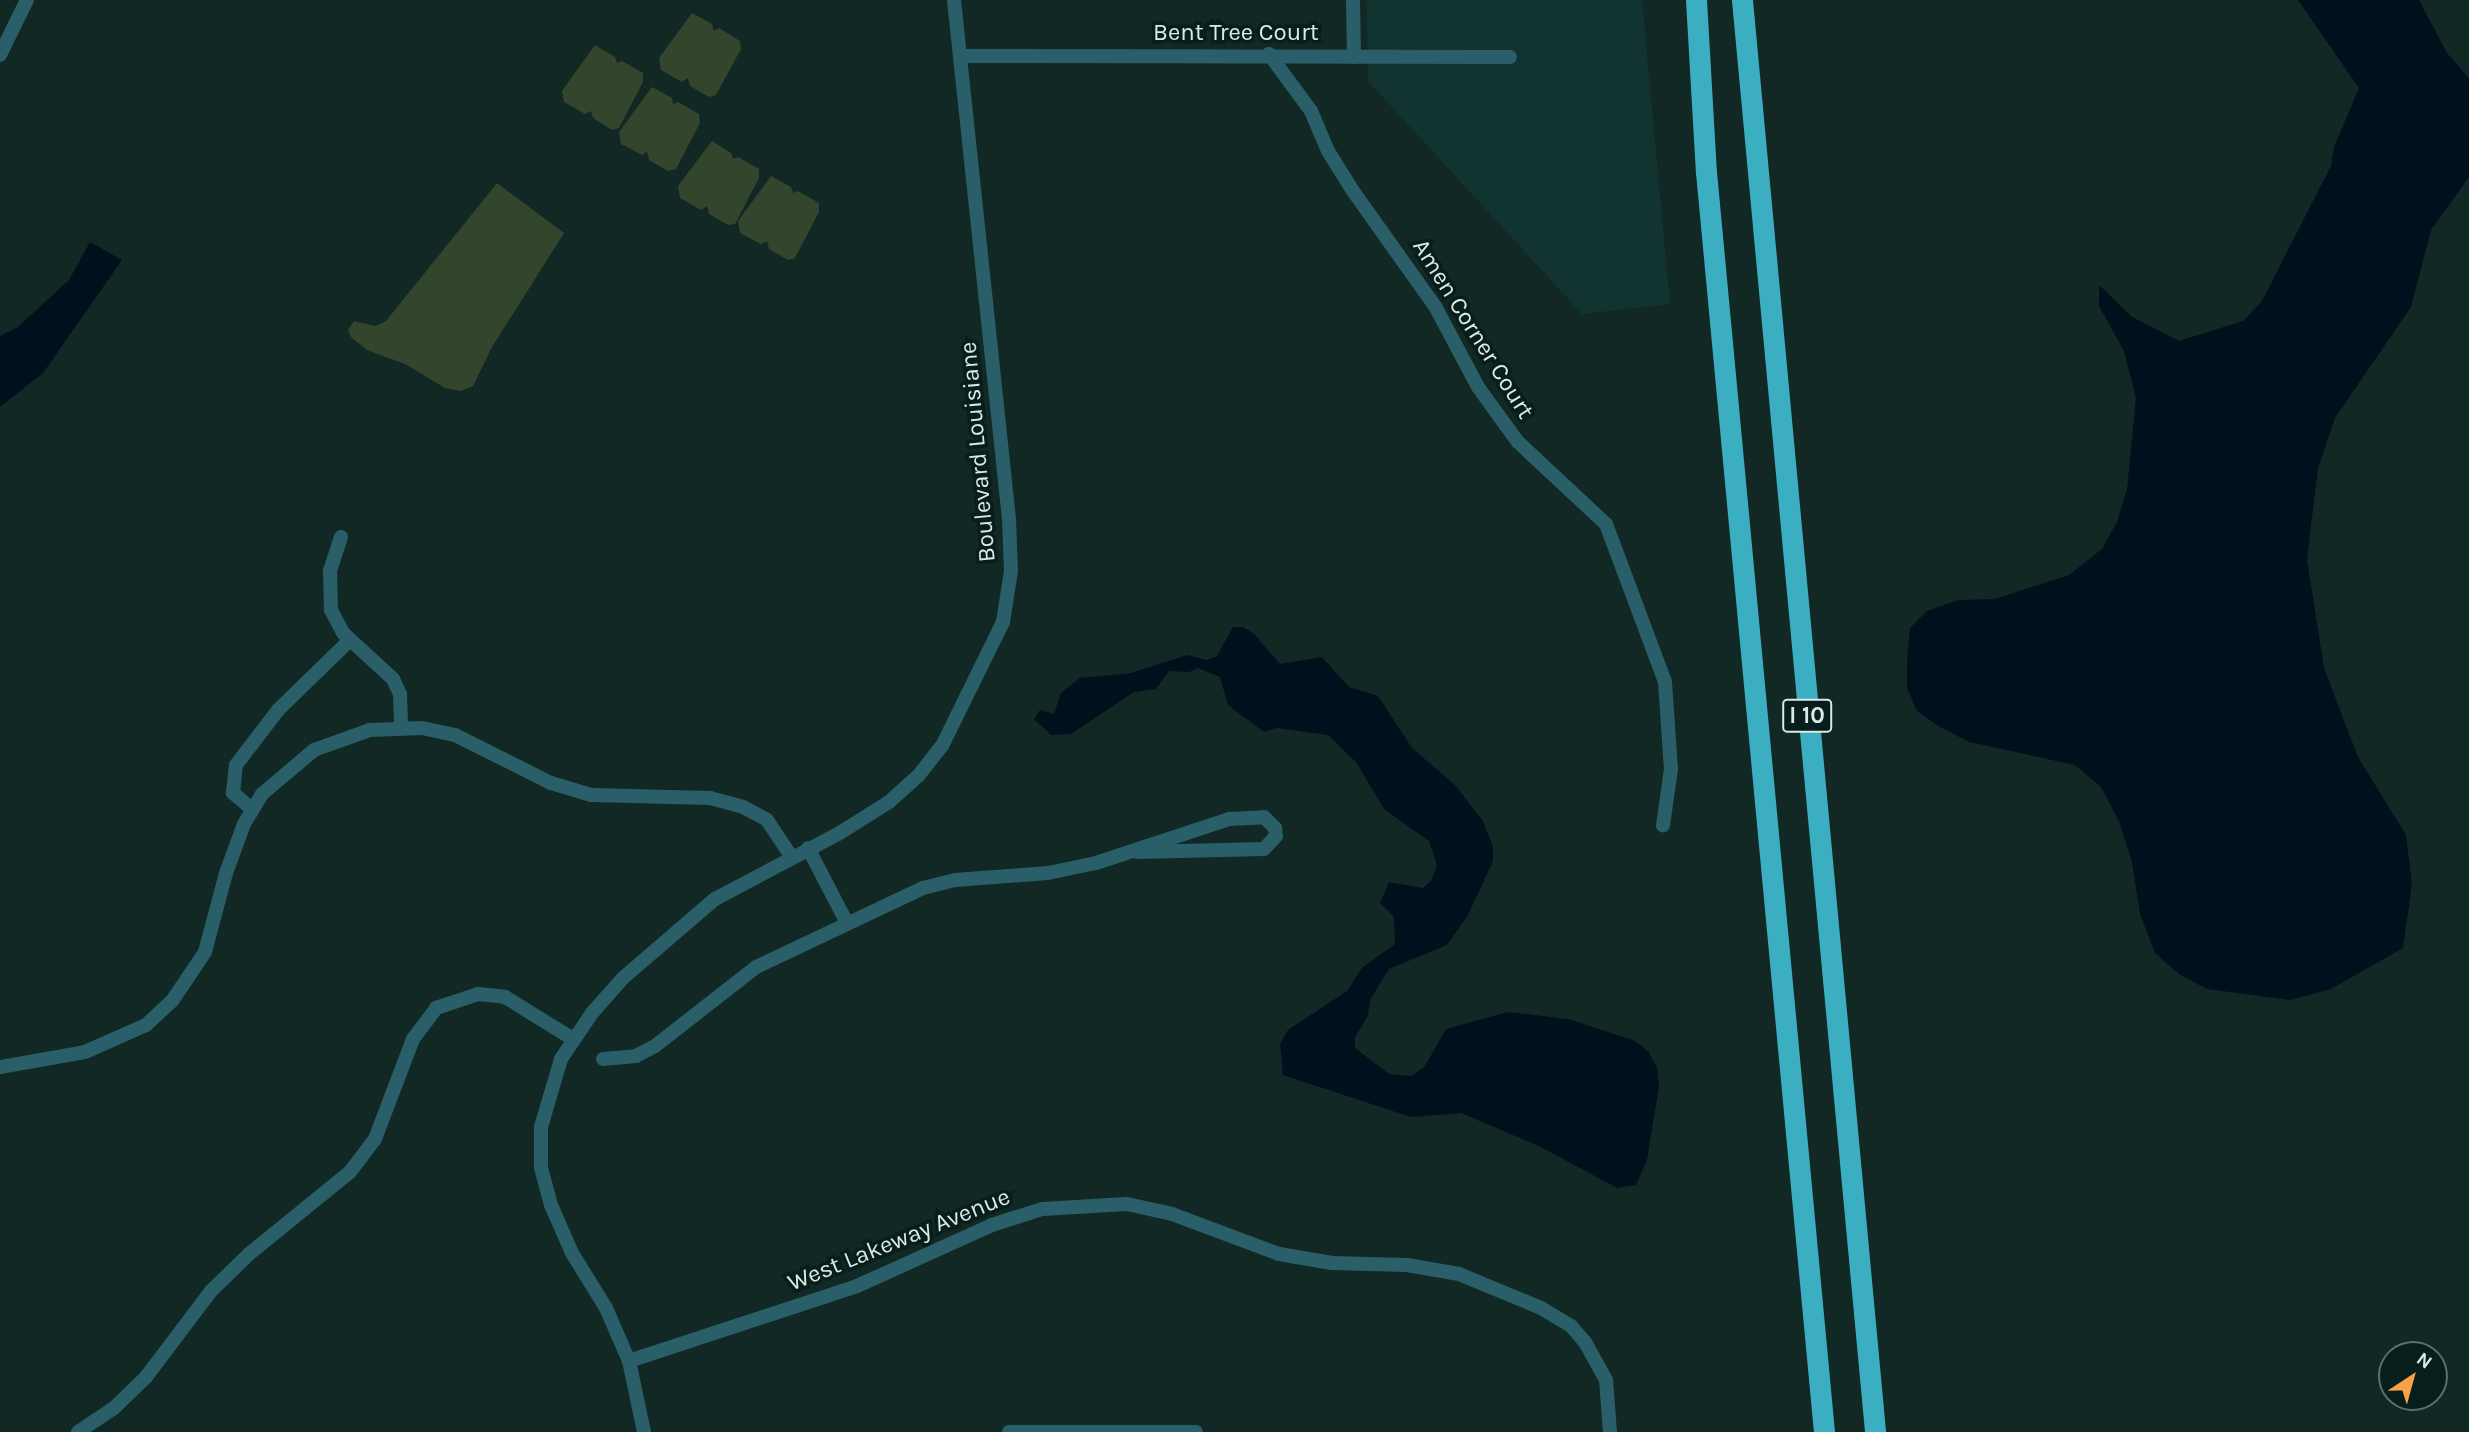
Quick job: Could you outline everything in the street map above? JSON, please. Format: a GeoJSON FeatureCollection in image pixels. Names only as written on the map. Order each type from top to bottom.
{"type":"FeatureCollection","features":[{"type":"Feature","properties":{"kind":"highway","name":"I 10"},"geometry":{"type":"LineString","coordinates":[[1696,0],[1709,200],[1824,1432]]}},
{"type":"Feature","properties":{"kind":"highway","name":"I 10"},"geometry":{"type":"LineString","coordinates":[[1742,0],[1875,1432]]}},
{"type":"Feature","properties":{"kind":"street"},"geometry":{"type":"LineString","coordinates":[[0,55],[27,0]]}},
{"type":"Feature","properties":{"kind":"street","name":"Boulevard Louisiane"},"geometry":{"type":"LineString","coordinates":[[644,1432],[629,1361],[606,1308],[572,1253],[551,1205],[541,1167],[541,1127],[551,1085],[573,1039],[623,978],[668,937],[715,899],[889,802],[919,775],[942,746],[1003,622],[1011,571],[1009,519],[954,0]]}},
{"type":"Feature","properties":{"kind":"street"},"geometry":{"type":"LineString","coordinates":[[1353,0],[1354,57]]}},
{"type":"Feature","properties":{"kind":"street","name":"Bent Tree Court"},"geometry":{"type":"LineString","coordinates":[[962,56],[1269,54],[1510,57]]}},
{"type":"Feature","properties":{"kind":"street","name":"Amen Corner Court"},"geometry":{"type":"LineString","coordinates":[[1269,54],[1311,111],[1328,151],[1353,191],[1436,308],[1478,387],[1518,442],[1606,524],[1665,682],[1671,769],[1663,825]]}},
{"type":"Feature","properties":{"kind":"street"},"geometry":{"type":"LineString","coordinates":[[341,537],[327,592],[331,610],[350,640],[393,679],[400,694],[401,727]]}},
{"type":"Feature","properties":{"kind":"street"},"geometry":{"type":"LineString","coordinates":[[252,809],[233,793],[236,765],[278,710],[350,640]]}},
{"type":"Feature","properties":{"kind":"street"},"geometry":{"type":"LineString","coordinates":[[0,1067],[85,1052],[122,1039],[146,1025],[172,1001],[205,952],[226,873],[252,809],[262,794],[314,750],[370,730],[401,727],[456,735],[551,783],[591,795],[710,798],[743,807],[767,820],[791,856]]}},
{"type":"Feature","properties":{"kind":"street"},"geometry":{"type":"LineString","coordinates":[[603,1059],[636,1056],[655,1046],[756,967],[847,923],[944,883],[1048,873],[1138,852],[1177,834],[1229,818],[1264,817],[1275,828],[1276,836],[1264,849],[1138,852]]}},
{"type":"Feature","properties":{"kind":"street"},"geometry":{"type":"LineString","coordinates":[[808,848],[847,923]]}},
{"type":"Feature","properties":{"kind":"street"},"geometry":{"type":"LineString","coordinates":[[78,1432],[114,1408],[146,1377],[211,1290],[239,1263],[350,1172],[375,1139],[413,1040],[436,1008],[478,994],[505,997],[573,1039]]}},
{"type":"Feature","properties":{"kind":"street","name":"West Lakeway Avenue"},"geometry":{"type":"LineString","coordinates":[[629,1361],[857,1286],[992,1225],[1042,1209],[1084,1204],[1127,1204],[1172,1214],[1279,1254],[1332,1264],[1407,1265],[1459,1274],[1541,1308],[1571,1326],[1585,1342],[1606,1380],[1611,1432]]}},
{"type":"Feature","properties":{"kind":"street"},"geometry":{"type":"LineString","coordinates":[[1009,1432],[1196,1432]]}},
{"type":"Feature","properties":{"kind":"shaded area"},"geometry":{"type":"Polygon","coordinates":[[[1367,0],[1642,0],[1670,304],[1582,314],[1368,81],[1367,0]]]}},
{"type":"Feature","properties":{"kind":"shaded area"},"geometry":{"type":"Polygon","coordinates":[[[2298,0],[2419,0],[2447,53],[2469,78],[2469,177],[2431,230],[2411,307],[2335,418],[2318,468],[2307,560],[2324,668],[2358,757],[2406,835],[2412,884],[2403,948],[2331,989],[2290,1000],[2207,989],[2180,975],[2155,953],[2140,914],[2132,862],[2119,821],[2101,787],[2075,765],[1969,742],[1940,727],[1917,711],[1907,688],[1907,661],[1910,628],[1927,611],[1958,600],[1995,599],[2069,575],[2102,549],[2117,522],[2127,489],[2136,398],[2124,351],[2099,306],[2099,285],[2132,317],[2179,341],[2243,321],[2262,301],[2331,166],[2334,147],[2359,88],[2298,0]]]}},
{"type":"Feature","properties":{"kind":"shaded area"},"geometry":{"type":"Polygon","coordinates":[[[90,242],[122,260],[43,373],[0,407],[0,336],[18,327],[69,280],[90,242]]]}},
{"type":"Feature","properties":{"kind":"shaded area"},"geometry":{"type":"Polygon","coordinates":[[[1233,627],[1243,627],[1254,634],[1280,664],[1322,657],[1349,687],[1378,696],[1412,748],[1455,785],[1483,821],[1493,847],[1493,861],[1468,915],[1447,945],[1389,969],[1370,1000],[1368,1016],[1355,1037],[1355,1048],[1389,1074],[1412,1076],[1425,1066],[1446,1029],[1508,1012],[1568,1019],[1633,1040],[1648,1051],[1657,1068],[1659,1086],[1647,1160],[1636,1185],[1617,1188],[1539,1146],[1461,1113],[1411,1117],[1283,1075],[1280,1044],[1288,1030],[1347,991],[1362,968],[1395,944],[1394,917],[1380,903],[1389,882],[1423,888],[1431,881],[1437,865],[1429,841],[1384,809],[1356,762],[1328,735],[1277,728],[1264,732],[1228,705],[1220,677],[1198,668],[1189,672],[1169,671],[1156,689],[1134,692],[1071,734],[1051,735],[1034,719],[1040,710],[1054,714],[1061,693],[1080,678],[1131,673],[1187,655],[1207,660],[1217,656],[1233,627]]]}},
{"type":"Feature","properties":{"kind":"green space"},"geometry":{"type":"Polygon","coordinates":[[[692,13],[712,24],[714,31],[719,28],[740,41],[741,49],[716,95],[709,97],[690,86],[688,78],[682,82],[661,70],[659,58],[692,13]]]}},
{"type":"Feature","properties":{"kind":"green space"},"geometry":{"type":"Polygon","coordinates":[[[595,45],[615,57],[617,63],[622,61],[643,73],[643,82],[619,128],[612,130],[593,118],[591,111],[585,114],[564,102],[562,91],[595,45]]]}},
{"type":"Feature","properties":{"kind":"green space"},"geometry":{"type":"Polygon","coordinates":[[[652,87],[672,98],[673,104],[678,102],[699,114],[700,123],[676,169],[668,171],[649,160],[647,152],[642,155],[621,144],[619,132],[652,87]]]}},
{"type":"Feature","properties":{"kind":"green space"},"geometry":{"type":"Polygon","coordinates":[[[712,141],[731,153],[733,159],[738,157],[759,169],[759,178],[735,224],[728,225],[709,214],[707,206],[701,210],[680,198],[678,186],[712,141]]]}},
{"type":"Feature","properties":{"kind":"green space"},"geometry":{"type":"Polygon","coordinates":[[[771,176],[791,187],[793,193],[798,191],[819,203],[819,212],[795,258],[788,260],[769,249],[767,241],[761,244],[740,233],[738,221],[771,176]]]}},
{"type":"Feature","properties":{"kind":"green space"},"geometry":{"type":"Polygon","coordinates":[[[497,183],[564,233],[492,347],[473,386],[461,391],[445,388],[405,364],[367,350],[351,337],[348,330],[354,321],[375,326],[386,321],[497,183]]]}}]}
